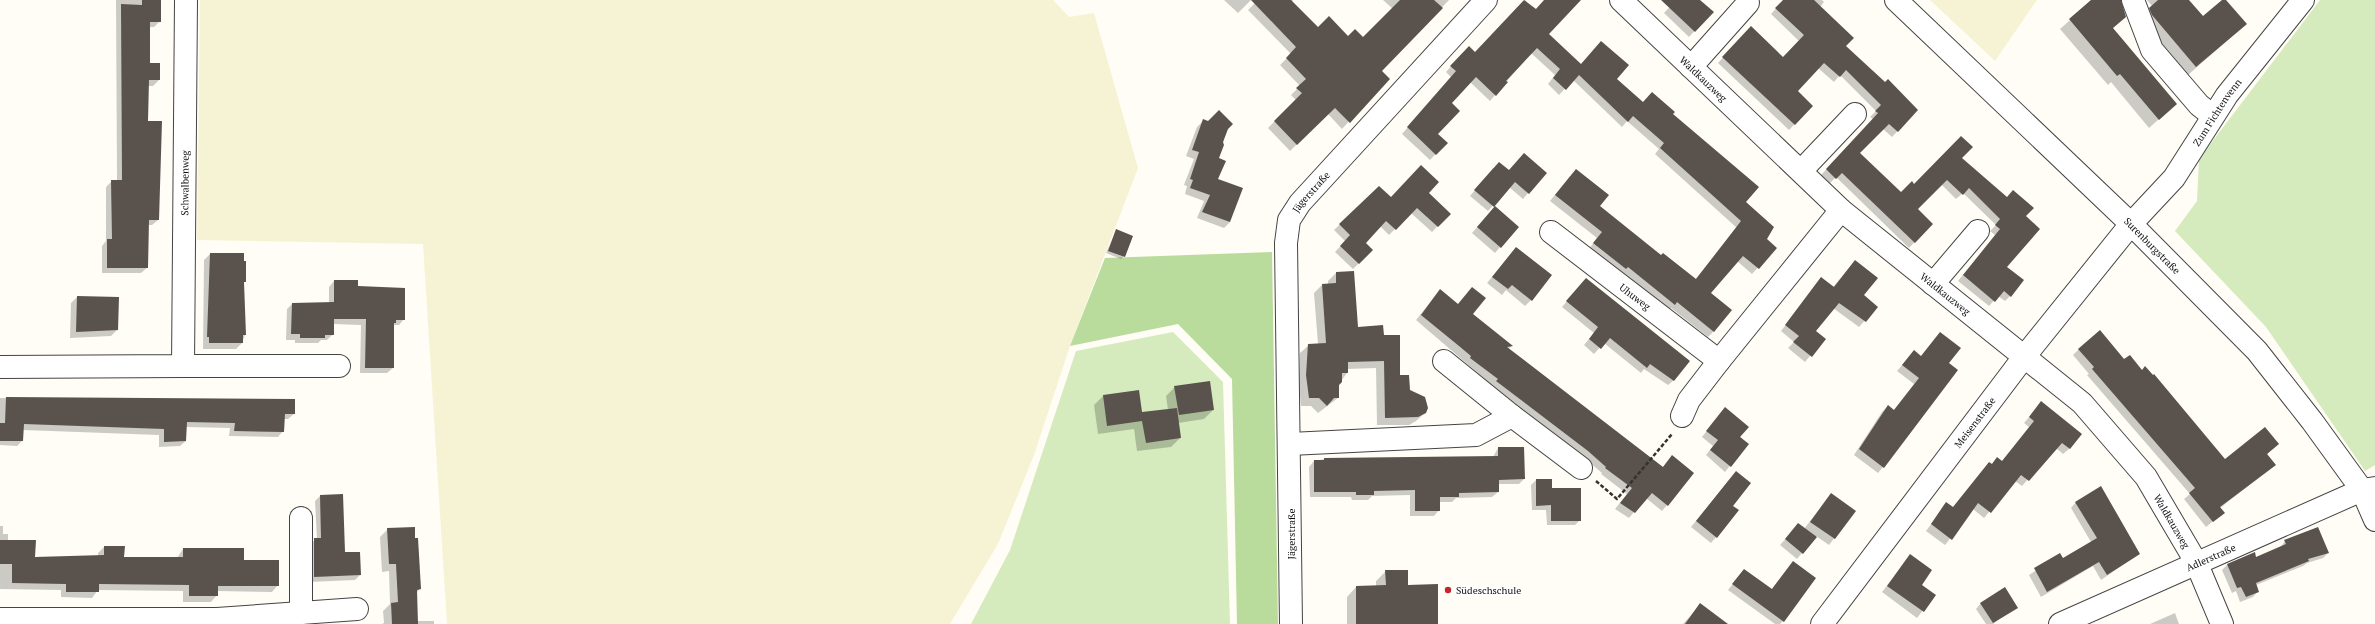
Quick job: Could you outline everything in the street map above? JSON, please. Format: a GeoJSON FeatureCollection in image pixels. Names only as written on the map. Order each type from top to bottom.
{"type":"FeatureCollection","features":[{"type":"Feature","properties":{"kind":"street","name":"Schwalbenweg"},"geometry":{"type":"LineString","coordinates":[[183,366],[186,0]]}},
{"type":"Feature","properties":{"kind":"street","name":"Jägerstraße"},"geometry":{"type":"LineString","coordinates":[[1291,624],[1290,444],[1286,243],[1289,220],[1300,203],[1486,0]]}},
{"type":"Feature","properties":{"kind":"street","name":"Waldkauzweg"},"geometry":{"type":"LineString","coordinates":[[1620,0],[1841,210],[2082,403],[2146,477],[2196,562],[2222,624]]}},
{"type":"Feature","properties":{"kind":"street","name":"Surenburgstraße"},"geometry":{"type":"LineString","coordinates":[[1896,0],[2131,224],[2257,352],[2368,489],[2375,520]]}},
{"type":"Feature","properties":{"kind":"street"},"geometry":{"type":"LineString","coordinates":[[2133,0],[2152,50],[2199,105],[2213,116]]}},
{"type":"Feature","properties":{"kind":"street","name":"Zum Fichtenvenn"},"geometry":{"type":"LineString","coordinates":[[2131,224],[2174,178],[2227,94],[2303,0]]}},
{"type":"Feature","properties":{"kind":"street"},"geometry":{"type":"LineString","coordinates":[[1691,67],[1748,3]]}},
{"type":"Feature","properties":{"kind":"street"},"geometry":{"type":"LineString","coordinates":[[1801,171],[1855,114]]}},
{"type":"Feature","properties":{"kind":"street"},"geometry":{"type":"LineString","coordinates":[[1682,416],[1689,400],[1718,361],[1841,210]]}},
{"type":"Feature","properties":{"kind":"street","name":"Meisenstraße"},"geometry":{"type":"LineString","coordinates":[[1822,624],[2024,357],[2131,224]]}},
{"type":"Feature","properties":{"kind":"street"},"geometry":{"type":"LineString","coordinates":[[1933,284],[1978,231]]}},
{"type":"Feature","properties":{"kind":"street","name":"Uhuweg"},"geometry":{"type":"LineString","coordinates":[[1551,232],[1718,361]]}},
{"type":"Feature","properties":{"kind":"street"},"geometry":{"type":"LineString","coordinates":[[1444,361],[1512,416],[1581,468]]}},
{"type":"Feature","properties":{"kind":"street"},"geometry":{"type":"LineString","coordinates":[[0,366],[339,366]]}},
{"type":"Feature","properties":{"kind":"street"},"geometry":{"type":"LineString","coordinates":[[1290,444],[1476,436],[1512,416]]}},
{"type":"Feature","properties":{"kind":"street","name":"Adlerstraße"},"geometry":{"type":"LineString","coordinates":[[2060,624],[2196,562],[2368,489]]}},
{"type":"Feature","properties":{"kind":"street"},"geometry":{"type":"LineString","coordinates":[[301,518],[301,613]]}},
{"type":"Feature","properties":{"kind":"street"},"geometry":{"type":"LineString","coordinates":[[0,619],[217,622],[301,613],[358,609]]}},
{"type":"Feature","properties":{"kind":"path"},"geometry":{"type":"LineString","coordinates":[[1581,468],[1617,499],[1673,432],[1682,416]]}},
{"type":"Feature","properties":{"kind":"shaded area"},"geometry":{"type":"Polygon","coordinates":[[[200,0],[1053,0],[1069,17],[1094,13],[1138,168],[1070,346],[1034,455],[998,544],[950,624],[447,624],[423,244],[197,240],[200,0]]]}},
{"type":"Feature","properties":{"kind":"shaded area"},"geometry":{"type":"Polygon","coordinates":[[[1930,0],[2037,0],[1995,61],[1930,0]]]}},
{"type":"Feature","properties":{"kind":"green space"},"geometry":{"type":"Polygon","coordinates":[[[2320,0],[2375,0],[2375,465],[2365,471],[2266,327],[2175,231],[2197,201],[2199,159],[2320,0]]]}},
{"type":"Feature","properties":{"kind":"green space"},"geometry":{"type":"Polygon","coordinates":[[[1272,252],[1278,624],[1237,624],[1232,379],[1178,324],[1070,346],[1105,258],[1272,252]]]}},
{"type":"Feature","properties":{"kind":"green space"},"geometry":{"type":"Polygon","coordinates":[[[1173,332],[1223,382],[1230,624],[971,624],[1010,550],[1076,351],[1173,332]]]}},
{"type":"Feature","properties":{"kind":"building"},"geometry":{"type":"Polygon","coordinates":[[[142,0],[161,0],[161,22],[150,22],[150,63],[160,63],[160,80],[149,80],[148,121],[162,121],[159,220],[149,220],[148,268],[107,268],[107,239],[112,239],[111,180],[122,180],[121,4],[142,5],[142,0]]]}},
{"type":"Feature","properties":{"kind":"building"},"geometry":{"type":"Polygon","coordinates":[[[1251,0],[1291,0],[1318,27],[1329,16],[1348,36],[1355,29],[1363,37],[1400,0],[1434,0],[1443,8],[1382,71],[1390,79],[1350,123],[1335,108],[1297,145],[1274,121],[1302,93],[1296,88],[1306,79],[1286,58],[1296,47],[1251,0]]]}},
{"type":"Feature","properties":{"kind":"building"},"geometry":{"type":"Polygon","coordinates":[[[1524,0],[1536,9],[1544,0],[1581,0],[1549,34],[1581,64],[1601,41],[1629,65],[1617,79],[1643,102],[1652,92],[1675,112],[1673,114],[1759,187],[1746,202],[1774,227],[1767,239],[1777,248],[1759,269],[1743,256],[1711,293],[1732,310],[1714,332],[1677,302],[1675,305],[1628,267],[1626,269],[1593,243],[1602,232],[1555,195],[1576,169],[1609,195],[1600,206],[1661,255],[1663,253],[1696,279],[1741,221],[1660,148],[1664,143],[1633,116],[1628,122],[1579,75],[1566,90],[1553,78],[1560,69],[1537,48],[1506,81],[1508,82],[1496,96],[1476,77],[1452,103],[1460,111],[1438,134],[1448,143],[1436,155],[1407,127],[1456,71],[1450,66],[1469,46],[1475,52],[1524,0]]]}},
{"type":"Feature","properties":{"kind":"building"},"geometry":{"type":"Polygon","coordinates":[[[1661,0],[1700,0],[1714,12],[1695,32],[1661,0]]]}},
{"type":"Feature","properties":{"kind":"building"},"geometry":{"type":"Polygon","coordinates":[[[1783,0],[1814,0],[1854,38],[1846,46],[1885,82],[1888,79],[1918,110],[1898,132],[1889,124],[1860,153],[1901,192],[1912,181],[1914,184],[1961,136],[1973,147],[1962,158],[2007,197],[2013,190],[2034,208],[2026,216],[2040,229],[2007,267],[2024,280],[2011,297],[2004,291],[1995,302],[1963,275],[2000,229],[1995,225],[2000,219],[1969,188],[1963,195],[1947,180],[1918,209],[1933,224],[1915,243],[1842,173],[1836,179],[1826,169],[1878,113],[1875,111],[1881,105],[1846,70],[1840,77],[1824,63],[1798,91],[1813,106],[1795,125],[1722,57],[1751,26],[1783,57],[1804,35],[1775,8],[1783,0]]]}},
{"type":"Feature","properties":{"kind":"building"},"geometry":{"type":"Polygon","coordinates":[[[2091,0],[2121,0],[2126,17],[2113,28],[2177,104],[2159,120],[2120,74],[2117,76],[2069,19],[2091,0]]]}},
{"type":"Feature","properties":{"kind":"building"},"geometry":{"type":"Polygon","coordinates":[[[2158,0],[2189,0],[2203,16],[2222,0],[2226,0],[2247,24],[2196,67],[2152,15],[2149,8],[2158,0]]]}},
{"type":"Feature","properties":{"kind":"building"},"geometry":{"type":"Polygon","coordinates":[[[1219,110],[1233,124],[1228,129],[1223,142],[1224,145],[1219,158],[1226,161],[1218,179],[1243,188],[1230,222],[1202,212],[1210,195],[1190,188],[1193,180],[1190,179],[1199,152],[1192,150],[1203,119],[1208,121],[1219,110]]]}},
{"type":"Feature","properties":{"kind":"building"},"geometry":{"type":"Polygon","coordinates":[[[1524,153],[1547,173],[1529,194],[1515,182],[1494,207],[1474,190],[1499,162],[1509,170],[1524,153]]]}},
{"type":"Feature","properties":{"kind":"building"},"geometry":{"type":"Polygon","coordinates":[[[1421,165],[1439,182],[1429,193],[1451,214],[1438,227],[1417,208],[1396,230],[1386,221],[1366,243],[1373,250],[1359,264],[1340,246],[1350,235],[1339,224],[1379,186],[1391,197],[1421,165]]]}},
{"type":"Feature","properties":{"kind":"building"},"geometry":{"type":"Polygon","coordinates":[[[1495,206],[1519,227],[1501,248],[1477,227],[1495,206]]]}},
{"type":"Feature","properties":{"kind":"building"},"geometry":{"type":"Polygon","coordinates":[[[1116,229],[1133,236],[1125,257],[1108,251],[1116,229]]]}},
{"type":"Feature","properties":{"kind":"building"},"geometry":{"type":"Polygon","coordinates":[[[1516,247],[1552,275],[1532,301],[1512,285],[1508,289],[1492,277],[1516,247]]]}},
{"type":"Feature","properties":{"kind":"building"},"geometry":{"type":"Polygon","coordinates":[[[210,253],[244,253],[244,261],[246,261],[246,282],[244,282],[246,335],[243,335],[243,343],[209,343],[209,337],[207,337],[210,253]]]}},
{"type":"Feature","properties":{"kind":"building"},"geometry":{"type":"Polygon","coordinates":[[[1855,260],[1878,278],[1864,295],[1878,307],[1866,322],[1839,303],[1816,331],[1826,339],[1812,357],[1793,342],[1799,336],[1785,325],[1821,277],[1834,287],[1855,260]]]}},
{"type":"Feature","properties":{"kind":"building"},"geometry":{"type":"Polygon","coordinates":[[[1354,271],[1358,327],[1383,325],[1384,335],[1400,335],[1400,375],[1409,375],[1410,390],[1425,397],[1428,408],[1426,413],[1418,417],[1385,418],[1384,361],[1348,362],[1348,373],[1342,373],[1342,382],[1339,385],[1339,398],[1334,398],[1327,406],[1319,398],[1309,398],[1306,375],[1308,344],[1326,343],[1322,284],[1336,283],[1336,272],[1354,271]]]}},
{"type":"Feature","properties":{"kind":"building"},"geometry":{"type":"Polygon","coordinates":[[[1586,278],[1690,361],[1674,381],[1650,364],[1647,368],[1610,338],[1601,349],[1589,339],[1598,327],[1566,301],[1586,278]]]}},
{"type":"Feature","properties":{"kind":"building"},"geometry":{"type":"Polygon","coordinates":[[[334,280],[358,280],[358,286],[405,288],[405,320],[396,320],[396,323],[394,323],[394,368],[365,368],[366,319],[334,319],[334,335],[325,335],[325,338],[300,338],[300,334],[291,334],[292,303],[334,302],[334,280]]]}},
{"type":"Feature","properties":{"kind":"building"},"geometry":{"type":"Polygon","coordinates":[[[1472,287],[1486,298],[1473,314],[1513,346],[1507,347],[1663,467],[1672,455],[1694,473],[1668,506],[1652,493],[1635,513],[1620,503],[1632,488],[1605,468],[1606,467],[1588,451],[1496,381],[1498,379],[1470,358],[1471,356],[1421,315],[1440,289],[1458,304],[1472,287]]]}},
{"type":"Feature","properties":{"kind":"building"},"geometry":{"type":"Polygon","coordinates":[[[77,296],[119,297],[118,330],[76,332],[77,296]]]}},
{"type":"Feature","properties":{"kind":"building"},"geometry":{"type":"Polygon","coordinates":[[[2100,330],[2124,359],[2130,355],[2142,370],[2145,366],[2153,375],[2154,374],[2225,459],[2265,427],[2279,444],[2267,454],[2276,465],[2220,507],[2225,513],[2213,522],[2189,493],[2195,488],[2092,369],[2094,367],[2078,349],[2100,330]]]}},
{"type":"Feature","properties":{"kind":"building"},"geometry":{"type":"Polygon","coordinates":[[[1940,332],[1961,348],[1949,363],[1958,370],[1884,468],[1859,449],[1888,405],[1894,410],[1919,378],[1902,365],[1914,350],[1921,356],[1940,332]]]}},
{"type":"Feature","properties":{"kind":"building"},"geometry":{"type":"Polygon","coordinates":[[[1210,381],[1214,410],[1179,415],[1174,386],[1210,381]]]}},
{"type":"Feature","properties":{"kind":"building"},"geometry":{"type":"Polygon","coordinates":[[[1139,390],[1142,412],[1177,408],[1181,438],[1146,443],[1142,421],[1107,426],[1103,395],[1139,390]]]}},
{"type":"Feature","properties":{"kind":"building"},"geometry":{"type":"Polygon","coordinates":[[[6,397],[295,399],[295,414],[285,414],[284,432],[234,431],[235,423],[187,422],[186,441],[164,442],[164,429],[24,424],[23,441],[0,441],[0,423],[5,423],[6,397]]]}},
{"type":"Feature","properties":{"kind":"building"},"geometry":{"type":"Polygon","coordinates":[[[2041,401],[2082,434],[2070,449],[2062,443],[2029,481],[2021,475],[1991,513],[1978,503],[1952,540],[1931,524],[1946,502],[1953,507],[1989,462],[1992,464],[1997,457],[2002,461],[2034,421],[2029,417],[2041,401]]]}},
{"type":"Feature","properties":{"kind":"building"},"geometry":{"type":"Polygon","coordinates":[[[1725,407],[1749,427],[1740,437],[1749,444],[1731,467],[1710,450],[1718,440],[1706,431],[1725,407]]]}},
{"type":"Feature","properties":{"kind":"building"},"geometry":{"type":"Polygon","coordinates":[[[1498,447],[1524,447],[1525,479],[1499,480],[1499,492],[1459,493],[1459,497],[1440,497],[1440,511],[1415,511],[1415,490],[1374,491],[1374,495],[1356,495],[1356,492],[1314,492],[1314,460],[1324,460],[1324,458],[1498,456],[1498,447]]]}},
{"type":"Feature","properties":{"kind":"building"},"geometry":{"type":"Polygon","coordinates":[[[1736,471],[1751,483],[1733,506],[1739,510],[1717,538],[1696,521],[1736,471]]]}},
{"type":"Feature","properties":{"kind":"building"},"geometry":{"type":"Polygon","coordinates":[[[1536,479],[1552,479],[1552,488],[1581,488],[1581,521],[1551,521],[1551,505],[1536,506],[1536,479]]]}},
{"type":"Feature","properties":{"kind":"building"},"geometry":{"type":"Polygon","coordinates":[[[2101,486],[2140,554],[2107,575],[2099,562],[2047,592],[2034,568],[2060,553],[2063,558],[2097,538],[2075,502],[2101,486]]]}},
{"type":"Feature","properties":{"kind":"building"},"geometry":{"type":"Polygon","coordinates":[[[1831,493],[1856,511],[1835,539],[1810,522],[1831,493]]]}},
{"type":"Feature","properties":{"kind":"building"},"geometry":{"type":"Polygon","coordinates":[[[343,494],[345,552],[360,552],[361,575],[314,577],[314,538],[321,538],[320,495],[343,494]]]}},
{"type":"Feature","properties":{"kind":"building"},"geometry":{"type":"Polygon","coordinates":[[[1798,523],[1817,537],[1803,554],[1785,539],[1798,523]]]}},
{"type":"Feature","properties":{"kind":"building"},"geometry":{"type":"Polygon","coordinates":[[[415,527],[415,538],[418,538],[421,589],[417,590],[418,624],[392,624],[391,603],[398,602],[396,564],[389,564],[387,528],[415,527]]]}},
{"type":"Feature","properties":{"kind":"building"},"geometry":{"type":"Polygon","coordinates":[[[2318,527],[2329,553],[2308,559],[2309,561],[2256,583],[2259,592],[2246,597],[2241,587],[2237,588],[2227,564],[2255,552],[2256,557],[2286,544],[2284,540],[2318,527]]]}},
{"type":"Feature","properties":{"kind":"building"},"geometry":{"type":"Polygon","coordinates":[[[0,540],[36,540],[35,557],[104,555],[104,546],[125,546],[124,557],[183,557],[183,548],[244,548],[244,560],[279,560],[279,586],[218,586],[218,596],[189,596],[189,585],[99,584],[99,592],[66,592],[66,584],[12,583],[12,564],[0,564],[0,540]]]}},
{"type":"Feature","properties":{"kind":"building"},"geometry":{"type":"Polygon","coordinates":[[[1910,554],[1932,570],[1922,585],[1936,595],[1924,612],[1887,586],[1910,554]]]}},
{"type":"Feature","properties":{"kind":"building"},"geometry":{"type":"Polygon","coordinates":[[[1793,561],[1816,578],[1784,622],[1732,584],[1744,569],[1772,589],[1793,561]]]}},
{"type":"Feature","properties":{"kind":"building"},"geometry":{"type":"Polygon","coordinates":[[[1385,570],[1408,570],[1408,585],[1438,584],[1438,624],[1356,624],[1356,586],[1386,585],[1385,570]]]}},
{"type":"Feature","properties":{"kind":"building"},"geometry":{"type":"Polygon","coordinates":[[[2005,587],[2018,608],[1993,623],[1980,603],[2005,587]]]}},
{"type":"Feature","properties":{"kind":"building"},"geometry":{"type":"Polygon","coordinates":[[[1700,603],[1728,624],[1685,624],[1700,603]]]}},
{"type":"Feature","properties":{"kind":"place","name":"Südeschschule"},"geometry":{"type":"Point","coordinates":[1448,590]}}]}
